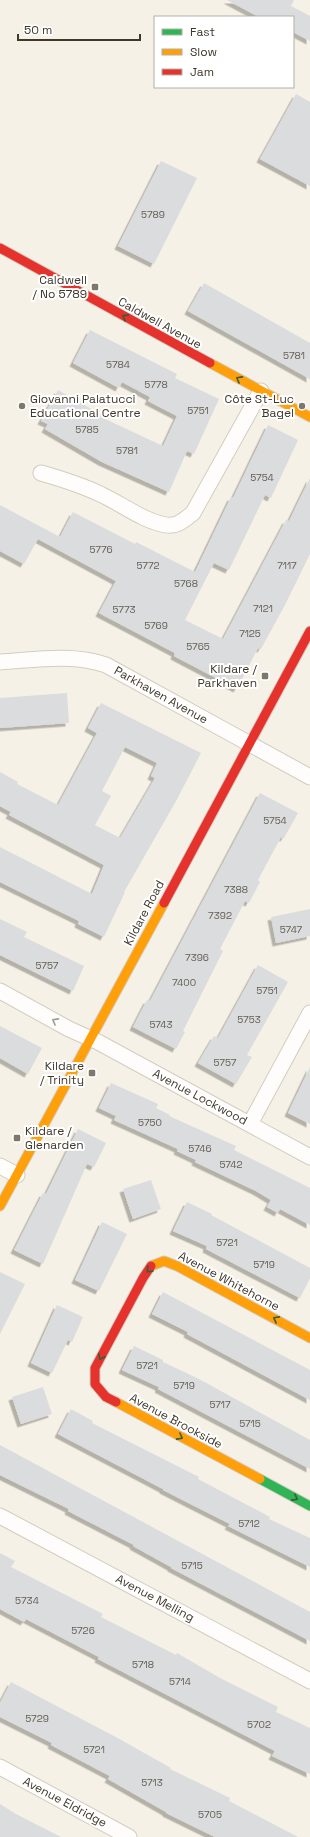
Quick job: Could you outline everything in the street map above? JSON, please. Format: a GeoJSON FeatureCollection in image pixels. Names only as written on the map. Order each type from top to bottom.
{"type":"FeatureCollection","features":[{"type":"Feature","properties":{"kind":"street","name":"Caldwell Avenue"},"geometry":{"type":"LineString","coordinates":[[0,248],[310,417]]}},
{"type":"Feature","properties":{"kind":"street"},"geometry":{"type":"LineString","coordinates":[[41,473],[101,494],[147,518],[166,525],[181,523],[193,513],[261,391]]}},
{"type":"Feature","properties":{"kind":"street","name":"Kildare Road"},"geometry":{"type":"LineString","coordinates":[[0,1206],[310,631]]}},
{"type":"Feature","properties":{"kind":"street","name":"Parkhaven Avenue"},"geometry":{"type":"LineString","coordinates":[[0,662],[57,658],[84,659],[99,662],[113,668],[310,777]]}},
{"type":"Feature","properties":{"kind":"street","name":"Avenue Lockwood"},"geometry":{"type":"LineString","coordinates":[[0,991],[310,1157]]}},
{"type":"Feature","properties":{"kind":"street"},"geometry":{"type":"LineString","coordinates":[[250,1124],[310,1013]]}},
{"type":"Feature","properties":{"kind":"street"},"geometry":{"type":"LineString","coordinates":[[0,1166],[17,1175]]}},
{"type":"Feature","properties":{"kind":"street","name":"Avenue Whitehorne"},"geometry":{"type":"LineString","coordinates":[[118,1322],[151,1266],[164,1261],[177,1266],[310,1338]]}},
{"type":"Feature","properties":{"kind":"street","name":"Avenue Brookside"},"geometry":{"type":"LineString","coordinates":[[118,1322],[95,1368],[95,1384],[106,1397],[310,1506]]}},
{"type":"Feature","properties":{"kind":"street","name":"Avenue Melling"},"geometry":{"type":"LineString","coordinates":[[0,1516],[310,1680]]}},
{"type":"Feature","properties":{"kind":"street","name":"Avenue Eldridge"},"geometry":{"type":"LineString","coordinates":[[0,1767],[129,1837]]}},
{"type":"Feature","properties":{"kind":"building"},"geometry":{"type":"Polygon","coordinates":[[[227,0],[294,0],[291,6],[310,16],[310,41],[294,33],[294,16],[257,16],[227,0]]]}},
{"type":"Feature","properties":{"kind":"building"},"geometry":{"type":"Polygon","coordinates":[[[296,94],[310,102],[310,186],[260,159],[296,94]]]}},
{"type":"Feature","properties":{"kind":"building"},"geometry":{"type":"Polygon","coordinates":[[[161,161],[197,178],[154,264],[118,246],[161,161]]]}},
{"type":"Feature","properties":{"kind":"building"},"geometry":{"type":"Polygon","coordinates":[[[204,283],[310,343],[310,379],[188,311],[204,283]]]}},
{"type":"Feature","properties":{"kind":"building"},"geometry":{"type":"Polygon","coordinates":[[[90,330],[177,374],[175,378],[219,399],[194,454],[187,451],[169,492],[102,462],[45,429],[48,424],[41,421],[58,390],[104,416],[103,418],[163,446],[177,416],[148,401],[150,397],[122,382],[119,388],[73,363],[90,330]]]}},
{"type":"Feature","properties":{"kind":"building"},"geometry":{"type":"Polygon","coordinates":[[[268,425],[298,440],[271,498],[265,495],[229,570],[214,563],[185,620],[223,639],[286,520],[289,521],[310,478],[310,554],[286,603],[261,649],[258,648],[237,689],[174,656],[175,653],[99,613],[116,581],[38,539],[24,564],[0,551],[0,505],[60,537],[73,512],[135,544],[136,542],[195,572],[268,425]]]}},
{"type":"Feature","properties":{"kind":"building"},"geometry":{"type":"Polygon","coordinates":[[[67,693],[69,723],[0,728],[0,698],[67,693]]]}},
{"type":"Feature","properties":{"kind":"building"},"geometry":{"type":"Polygon","coordinates":[[[101,703],[201,753],[175,803],[124,892],[104,937],[78,924],[79,921],[0,882],[0,847],[92,894],[104,865],[9,815],[11,812],[0,806],[0,772],[18,782],[17,784],[58,805],[97,733],[88,728],[101,703]],[[125,747],[102,791],[111,796],[95,825],[120,838],[155,778],[151,776],[157,763],[125,747]]]}},
{"type":"Feature","properties":{"kind":"building"},"geometry":{"type":"Polygon","coordinates":[[[260,793],[298,813],[284,838],[281,837],[258,880],[260,882],[249,903],[245,901],[220,949],[223,951],[183,1031],[185,1032],[176,1049],[133,1027],[147,1000],[150,1001],[260,793]]]}},
{"type":"Feature","properties":{"kind":"building"},"geometry":{"type":"Polygon","coordinates":[[[310,909],[310,936],[276,943],[271,917],[310,909]]]}},
{"type":"Feature","properties":{"kind":"building"},"geometry":{"type":"Polygon","coordinates":[[[0,919],[27,932],[24,937],[84,966],[73,991],[0,955],[0,919]]]}},
{"type":"Feature","properties":{"kind":"building"},"geometry":{"type":"Polygon","coordinates":[[[258,965],[288,982],[247,1055],[252,1057],[236,1084],[198,1063],[214,1036],[218,1038],[258,965]]]}},
{"type":"Feature","properties":{"kind":"building"},"geometry":{"type":"Polygon","coordinates":[[[0,1026],[42,1048],[28,1074],[0,1058],[0,1026]]]}},
{"type":"Feature","properties":{"kind":"building"},"geometry":{"type":"Polygon","coordinates":[[[310,1067],[310,1124],[288,1113],[310,1067]]]}},
{"type":"Feature","properties":{"kind":"building"},"geometry":{"type":"Polygon","coordinates":[[[111,1083],[158,1104],[156,1108],[170,1115],[169,1116],[236,1146],[234,1150],[310,1188],[310,1225],[280,1209],[278,1213],[267,1207],[271,1200],[256,1191],[195,1162],[196,1160],[177,1151],[178,1149],[114,1120],[116,1116],[99,1108],[111,1083]]]}},
{"type":"Feature","properties":{"kind":"building"},"geometry":{"type":"Polygon","coordinates":[[[78,1129],[106,1143],[94,1167],[87,1164],[43,1264],[14,1250],[43,1193],[46,1194],[78,1129]]]}},
{"type":"Feature","properties":{"kind":"building"},"geometry":{"type":"Polygon","coordinates":[[[151,1180],[161,1209],[133,1219],[123,1189],[151,1180]]]}},
{"type":"Feature","properties":{"kind":"building"},"geometry":{"type":"Polygon","coordinates":[[[187,1202],[212,1214],[211,1215],[310,1268],[310,1278],[300,1298],[206,1249],[207,1246],[173,1231],[187,1202]]]}},
{"type":"Feature","properties":{"kind":"building"},"geometry":{"type":"Polygon","coordinates":[[[102,1222],[127,1234],[99,1291],[75,1280],[102,1222]]]}},
{"type":"Feature","properties":{"kind":"building"},"geometry":{"type":"Polygon","coordinates":[[[0,1272],[25,1284],[0,1334],[0,1272]]]}},
{"type":"Feature","properties":{"kind":"building"},"geometry":{"type":"Polygon","coordinates":[[[163,1292],[310,1370],[310,1400],[187,1334],[188,1332],[152,1314],[163,1292]]]}},
{"type":"Feature","properties":{"kind":"building"},"geometry":{"type":"Polygon","coordinates":[[[57,1305],[83,1317],[72,1342],[68,1340],[52,1373],[31,1363],[57,1305]]]}},
{"type":"Feature","properties":{"kind":"building"},"geometry":{"type":"Polygon","coordinates":[[[134,1346],[199,1379],[310,1440],[310,1469],[158,1389],[159,1387],[122,1370],[134,1346]]]}},
{"type":"Feature","properties":{"kind":"building"},"geometry":{"type":"Polygon","coordinates":[[[43,1387],[52,1414],[21,1424],[12,1397],[43,1387]]]}},
{"type":"Feature","properties":{"kind":"building"},"geometry":{"type":"Polygon","coordinates":[[[71,1409],[93,1421],[92,1423],[199,1477],[198,1479],[270,1517],[269,1519],[310,1538],[310,1567],[228,1526],[230,1524],[58,1434],[71,1409]]]}},
{"type":"Feature","properties":{"kind":"building"},"geometry":{"type":"Polygon","coordinates":[[[0,1445],[310,1612],[310,1641],[171,1568],[133,1546],[134,1545],[68,1511],[69,1509],[0,1475],[0,1445]]]}},
{"type":"Feature","properties":{"kind":"building"},"geometry":{"type":"Polygon","coordinates":[[[0,1553],[15,1561],[11,1567],[103,1614],[101,1617],[176,1655],[177,1653],[220,1678],[278,1707],[276,1712],[310,1728],[310,1774],[272,1756],[275,1751],[98,1659],[99,1657],[26,1619],[24,1622],[0,1609],[0,1553]]]}},
{"type":"Feature","properties":{"kind":"building"},"geometry":{"type":"Polygon","coordinates":[[[11,1682],[114,1736],[171,1768],[170,1769],[230,1798],[229,1801],[298,1837],[215,1837],[166,1813],[108,1779],[110,1776],[51,1745],[52,1743],[0,1717],[0,1703],[11,1682]]]}},
{"type":"Feature","properties":{"kind":"building"},"geometry":{"type":"Polygon","coordinates":[[[0,1804],[16,1814],[61,1837],[0,1837],[0,1804]]]}},
{"type":"Feature","properties":{"kind":"traffic: fast"},"geometry":{"type":"LineString","coordinates":[[260,1479],[310,1506]]}},
{"type":"Feature","properties":{"kind":"traffic: slow"},"geometry":{"type":"LineString","coordinates":[[210,363],[310,417]]}},
{"type":"Feature","properties":{"kind":"traffic: slow"},"geometry":{"type":"LineString","coordinates":[[0,1206],[164,903]]}},
{"type":"Feature","properties":{"kind":"traffic: slow"},"geometry":{"type":"LineString","coordinates":[[151,1266],[164,1261],[177,1266],[310,1338]]}},
{"type":"Feature","properties":{"kind":"traffic: slow"},"geometry":{"type":"LineString","coordinates":[[116,1402],[260,1479]]}},
{"type":"Feature","properties":{"kind":"traffic: jam"},"geometry":{"type":"LineString","coordinates":[[0,248],[210,363]]}},
{"type":"Feature","properties":{"kind":"traffic: jam"},"geometry":{"type":"LineString","coordinates":[[164,903],[310,631]]}},
{"type":"Feature","properties":{"kind":"traffic: jam"},"geometry":{"type":"LineString","coordinates":[[116,1402],[106,1397],[95,1384],[95,1368],[143,1278],[151,1266]]}},
{"type":"Feature","properties":{"kind":"place","name":"Caldwell / No 5789"},"geometry":{"type":"Point","coordinates":[95,287]}},
{"type":"Feature","properties":{"kind":"place","name":"Giovanni Palatucci Educational Centre"},"geometry":{"type":"Point","coordinates":[22,406]}},
{"type":"Feature","properties":{"kind":"place","name":"Côte St-Luc Bagel"},"geometry":{"type":"Point","coordinates":[302,406]}},
{"type":"Feature","properties":{"kind":"place","name":"Kildare / Parkhaven"},"geometry":{"type":"Point","coordinates":[265,676]}},
{"type":"Feature","properties":{"kind":"place","name":"Kildare / Trinity"},"geometry":{"type":"Point","coordinates":[92,1073]}},
{"type":"Feature","properties":{"kind":"place","name":"Kildare / Glenarden"},"geometry":{"type":"Point","coordinates":[17,1138]}}]}
